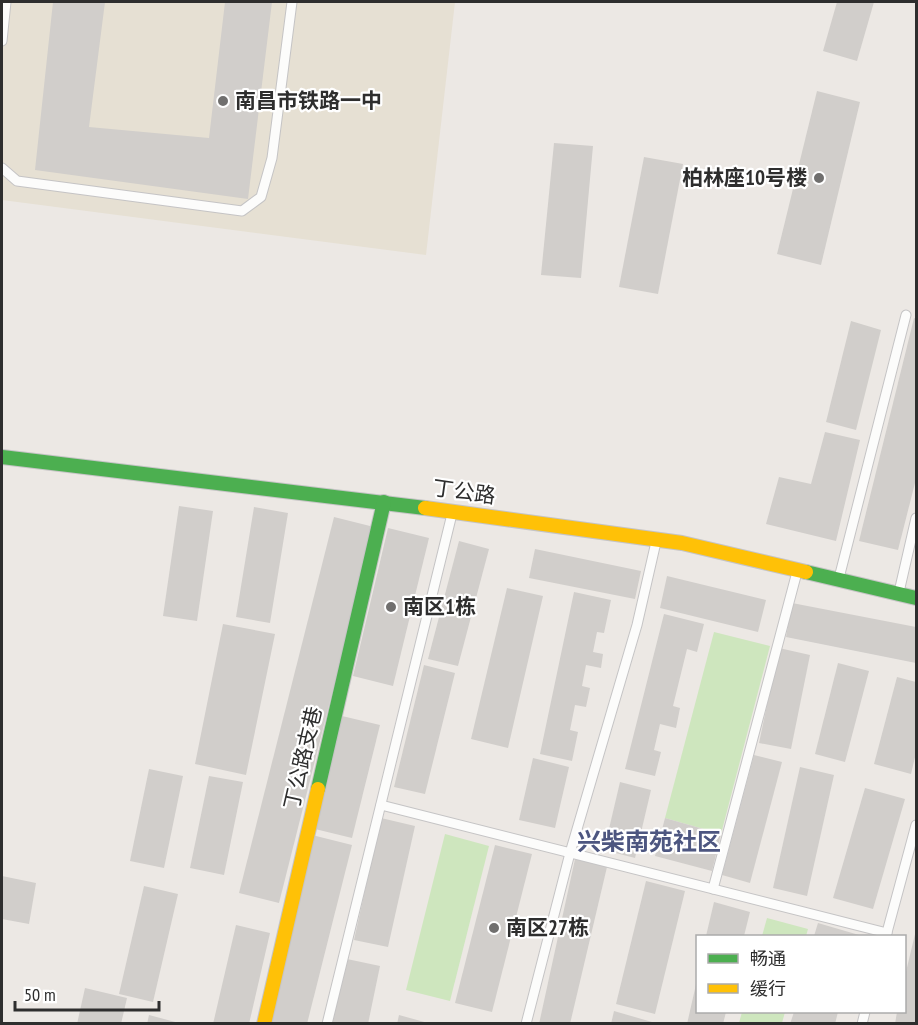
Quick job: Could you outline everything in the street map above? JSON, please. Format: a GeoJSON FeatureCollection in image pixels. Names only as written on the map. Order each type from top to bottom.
{"type":"FeatureCollection","features":[{"type":"Feature","properties":{"kind":"street","name":"丁公路"},"geometry":{"type":"LineString","coordinates":[[2,456],[384,502],[682,543],[916,598]]}},
{"type":"Feature","properties":{"kind":"street","name":"丁公路支巷"},"geometry":{"type":"LineString","coordinates":[[264,1023],[384,502]]}},
{"type":"Feature","properties":{"kind":"lane"},"geometry":{"type":"LineString","coordinates":[[2,40],[6,2]]}},
{"type":"Feature","properties":{"kind":"lane"},"geometry":{"type":"LineString","coordinates":[[2,168],[17,181],[242,212],[261,197],[272,158],[292,2]]}},
{"type":"Feature","properties":{"kind":"lane"},"geometry":{"type":"LineString","coordinates":[[838,580],[906,315]]}},
{"type":"Feature","properties":{"kind":"lane"},"geometry":{"type":"LineString","coordinates":[[327,1023],[452,512]]}},
{"type":"Feature","properties":{"kind":"lane"},"geometry":{"type":"LineString","coordinates":[[898,594],[916,518]]}},
{"type":"Feature","properties":{"kind":"lane"},"geometry":{"type":"LineString","coordinates":[[526,1023],[570,853],[637,625],[657,540]]}},
{"type":"Feature","properties":{"kind":"lane"},"geometry":{"type":"LineString","coordinates":[[713,889],[797,570]]}},
{"type":"Feature","properties":{"kind":"lane"},"geometry":{"type":"LineString","coordinates":[[381,805],[886,935],[916,831]]}},
{"type":"Feature","properties":{"kind":"shaded area","name":"南昌市铁路一中"},"geometry":{"type":"Polygon","coordinates":[[[2,2],[455,2],[426,255],[2,200],[2,2]]]}},
{"type":"Feature","properties":{"kind":"green space"},"geometry":{"type":"Polygon","coordinates":[[[714,632],[770,646],[721,834],[665,818],[714,632]]]}},
{"type":"Feature","properties":{"kind":"green space"},"geometry":{"type":"Polygon","coordinates":[[[445,834],[489,846],[450,1001],[406,990],[445,834]]]}},
{"type":"Feature","properties":{"kind":"green space"},"geometry":{"type":"Polygon","coordinates":[[[767,918],[808,929],[806,935],[762,935],[767,918]]]}},
{"type":"Feature","properties":{"kind":"green space"},"geometry":{"type":"Polygon","coordinates":[[[742,1013],[785,1013],[782,1023],[739,1023],[742,1013]]]}},
{"type":"Feature","properties":{"kind":"building"},"geometry":{"type":"Polygon","coordinates":[[[53,2],[105,2],[89,127],[209,138],[225,2],[272,2],[248,199],[35,170],[53,2]]]}},
{"type":"Feature","properties":{"kind":"building"},"geometry":{"type":"Polygon","coordinates":[[[837,2],[874,2],[857,61],[823,51],[837,2]]]}},
{"type":"Feature","properties":{"kind":"building","name":"柏林座10号楼"},"geometry":{"type":"Polygon","coordinates":[[[817,91],[860,102],[821,265],[777,254],[817,91]]]}},
{"type":"Feature","properties":{"kind":"building"},"geometry":{"type":"Polygon","coordinates":[[[554,143],[593,146],[581,278],[541,275],[554,143]]]}},
{"type":"Feature","properties":{"kind":"building"},"geometry":{"type":"Polygon","coordinates":[[[644,157],[683,164],[658,294],[619,287],[644,157]]]}},
{"type":"Feature","properties":{"kind":"building"},"geometry":{"type":"Polygon","coordinates":[[[914,318],[916,319],[916,479],[898,550],[859,541],[914,318]]]}},
{"type":"Feature","properties":{"kind":"building"},"geometry":{"type":"Polygon","coordinates":[[[851,321],[881,330],[856,430],[826,422],[851,321]]]}},
{"type":"Feature","properties":{"kind":"building"},"geometry":{"type":"Polygon","coordinates":[[[825,432],[860,440],[836,541],[766,524],[779,477],[811,484],[825,432]]]}},
{"type":"Feature","properties":{"kind":"building"},"geometry":{"type":"Polygon","coordinates":[[[179,506],[213,511],[197,621],[163,616],[179,506]]]}},
{"type":"Feature","properties":{"kind":"building"},"geometry":{"type":"Polygon","coordinates":[[[254,507],[288,513],[270,623],[236,617],[254,507]]]}},
{"type":"Feature","properties":{"kind":"building"},"geometry":{"type":"Polygon","coordinates":[[[334,517],[374,527],[279,903],[239,893],[334,517]]]}},
{"type":"Feature","properties":{"kind":"building","name":"南区1栋"},"geometry":{"type":"Polygon","coordinates":[[[388,528],[429,538],[393,686],[353,676],[388,528]]]}},
{"type":"Feature","properties":{"kind":"building"},"geometry":{"type":"Polygon","coordinates":[[[459,541],[489,549],[458,666],[428,659],[459,541]]]}},
{"type":"Feature","properties":{"kind":"building"},"geometry":{"type":"Polygon","coordinates":[[[535,549],[641,571],[635,599],[529,578],[535,549]]]}},
{"type":"Feature","properties":{"kind":"building"},"geometry":{"type":"Polygon","coordinates":[[[667,576],[766,600],[758,632],[660,608],[667,576]]]}},
{"type":"Feature","properties":{"kind":"building"},"geometry":{"type":"Polygon","coordinates":[[[507,588],[543,596],[508,748],[471,739],[507,588]]]}},
{"type":"Feature","properties":{"kind":"building"},"geometry":{"type":"Polygon","coordinates":[[[574,592],[611,600],[604,633],[597,632],[593,652],[603,654],[601,668],[586,665],[582,686],[590,688],[586,707],[575,705],[570,730],[578,732],[572,761],[540,754],[574,592]]]}},
{"type":"Feature","properties":{"kind":"building"},"geometry":{"type":"Polygon","coordinates":[[[792,603],[916,627],[916,663],[786,637],[792,603]]]}},
{"type":"Feature","properties":{"kind":"building"},"geometry":{"type":"Polygon","coordinates":[[[664,614],[704,624],[697,652],[687,649],[673,706],[680,708],[676,728],[660,724],[654,750],[661,752],[655,776],[625,769],[664,614]]]}},
{"type":"Feature","properties":{"kind":"building"},"geometry":{"type":"Polygon","coordinates":[[[223,624],[275,634],[246,775],[195,764],[223,624]]]}},
{"type":"Feature","properties":{"kind":"building"},"geometry":{"type":"Polygon","coordinates":[[[779,648],[810,655],[791,749],[759,743],[779,648]]]}},
{"type":"Feature","properties":{"kind":"building"},"geometry":{"type":"Polygon","coordinates":[[[838,663],[869,671],[845,762],[815,754],[838,663]]]}},
{"type":"Feature","properties":{"kind":"building"},"geometry":{"type":"Polygon","coordinates":[[[424,665],[455,673],[425,794],[394,787],[424,665]]]}},
{"type":"Feature","properties":{"kind":"building"},"geometry":{"type":"Polygon","coordinates":[[[897,677],[916,682],[916,753],[911,774],[874,764],[897,677]]]}},
{"type":"Feature","properties":{"kind":"building"},"geometry":{"type":"Polygon","coordinates":[[[342,716],[380,725],[352,838],[315,829],[342,716]]]}},
{"type":"Feature","properties":{"kind":"building"},"geometry":{"type":"Polygon","coordinates":[[[754,755],[782,762],[750,883],[722,875],[754,755]]]}},
{"type":"Feature","properties":{"kind":"building"},"geometry":{"type":"Polygon","coordinates":[[[533,758],[569,767],[555,828],[519,820],[533,758]]]}},
{"type":"Feature","properties":{"kind":"building"},"geometry":{"type":"Polygon","coordinates":[[[800,767],[834,775],[807,896],[773,888],[800,767]]]}},
{"type":"Feature","properties":{"kind":"building"},"geometry":{"type":"Polygon","coordinates":[[[149,769],[183,776],[164,868],[130,861],[149,769]]]}},
{"type":"Feature","properties":{"kind":"building"},"geometry":{"type":"Polygon","coordinates":[[[209,776],[243,782],[224,875],[190,868],[209,776]]]}},
{"type":"Feature","properties":{"kind":"building"},"geometry":{"type":"Polygon","coordinates":[[[620,782],[651,790],[635,858],[604,850],[620,782]]]}},
{"type":"Feature","properties":{"kind":"building"},"geometry":{"type":"Polygon","coordinates":[[[865,788],[905,799],[873,909],[833,898],[865,788]]]}},
{"type":"Feature","properties":{"kind":"building"},"geometry":{"type":"Polygon","coordinates":[[[381,818],[415,826],[388,947],[354,940],[381,818]]]}},
{"type":"Feature","properties":{"kind":"building"},"geometry":{"type":"Polygon","coordinates":[[[665,818],[721,834],[712,871],[655,856],[665,818]]]}},
{"type":"Feature","properties":{"kind":"building"},"geometry":{"type":"Polygon","coordinates":[[[312,835],[352,845],[307,1024],[265,1024],[312,835]]]}},
{"type":"Feature","properties":{"kind":"building","name":"南区27栋"},"geometry":{"type":"Polygon","coordinates":[[[495,845],[532,854],[492,1012],[455,1003],[495,845]]]}},
{"type":"Feature","properties":{"kind":"building"},"geometry":{"type":"Polygon","coordinates":[[[575,859],[607,867],[570,1024],[539,1024],[575,859]]]}},
{"type":"Feature","properties":{"kind":"building"},"geometry":{"type":"Polygon","coordinates":[[[2,876],[36,883],[29,924],[2,919],[2,876]]]}},
{"type":"Feature","properties":{"kind":"building"},"geometry":{"type":"Polygon","coordinates":[[[646,881],[685,891],[655,1014],[616,1004],[646,881]]]}},
{"type":"Feature","properties":{"kind":"building"},"geometry":{"type":"Polygon","coordinates":[[[144,886],[178,894],[153,1002],[119,994],[144,886]]]}},
{"type":"Feature","properties":{"kind":"building"},"geometry":{"type":"Polygon","coordinates":[[[714,902],[750,912],[744,935],[706,935],[714,902]]]}},
{"type":"Feature","properties":{"kind":"building"},"geometry":{"type":"Polygon","coordinates":[[[818,923],[859,935],[814,935],[818,923]]]}},
{"type":"Feature","properties":{"kind":"building"},"geometry":{"type":"Polygon","coordinates":[[[236,925],[270,933],[249,1024],[213,1024],[236,925]]]}},
{"type":"Feature","properties":{"kind":"building"},"geometry":{"type":"Polygon","coordinates":[[[916,930],[916,1024],[895,1024],[897,1013],[906,1013],[906,972],[916,930]]]}},
{"type":"Feature","properties":{"kind":"building"},"geometry":{"type":"Polygon","coordinates":[[[347,959],[380,966],[368,1024],[332,1024],[347,959]]]}},
{"type":"Feature","properties":{"kind":"building"},"geometry":{"type":"Polygon","coordinates":[[[696,984],[696,1013],[726,1013],[723,1024],[687,1024],[696,984]]]}},
{"type":"Feature","properties":{"kind":"building"},"geometry":{"type":"Polygon","coordinates":[[[85,988],[127,998],[121,1024],[77,1024],[85,988]]]}},
{"type":"Feature","properties":{"kind":"building"},"geometry":{"type":"Polygon","coordinates":[[[614,1011],[652,1022],[651,1024],[611,1024],[614,1011]]]}},
{"type":"Feature","properties":{"kind":"building"},"geometry":{"type":"Polygon","coordinates":[[[794,1013],[838,1013],[835,1024],[790,1024],[794,1013]]]}},
{"type":"Feature","properties":{"kind":"building"},"geometry":{"type":"Polygon","coordinates":[[[149,1015],[179,1023],[179,1024],[147,1024],[149,1015]]]}},
{"type":"Feature","properties":{"kind":"building"},"geometry":{"type":"Polygon","coordinates":[[[399,1015],[428,1023],[428,1024],[397,1024],[399,1015]]]}},
{"type":"Feature","properties":{"kind":"traffic: fast"},"geometry":{"type":"LineString","coordinates":[[2,457],[425,508]]}},
{"type":"Feature","properties":{"kind":"traffic: fast"},"geometry":{"type":"LineString","coordinates":[[318,789],[384,502]]}},
{"type":"Feature","properties":{"kind":"traffic: fast"},"geometry":{"type":"LineString","coordinates":[[806,572],[916,598]]}},
{"type":"Feature","properties":{"kind":"traffic: slow"},"geometry":{"type":"LineString","coordinates":[[425,508],[682,543],[806,572]]}},
{"type":"Feature","properties":{"kind":"traffic: slow"},"geometry":{"type":"LineString","coordinates":[[264,1024],[318,789]]}},
{"type":"Feature","properties":{"kind":"place","name":"南昌市铁路一中"},"geometry":{"type":"Point","coordinates":[223,101]}},
{"type":"Feature","properties":{"kind":"place","name":"柏林座10号楼"},"geometry":{"type":"Point","coordinates":[819,178]}},
{"type":"Feature","properties":{"kind":"place","name":"南区1栋"},"geometry":{"type":"Point","coordinates":[391,607]}},
{"type":"Feature","properties":{"kind":"place","name":"南区27栋"},"geometry":{"type":"Point","coordinates":[494,928]}},
{"type":"Feature","properties":{"kind":"district","name":"兴柴南苑社区"},"geometry":{"type":"Point","coordinates":[649,842]}}]}
